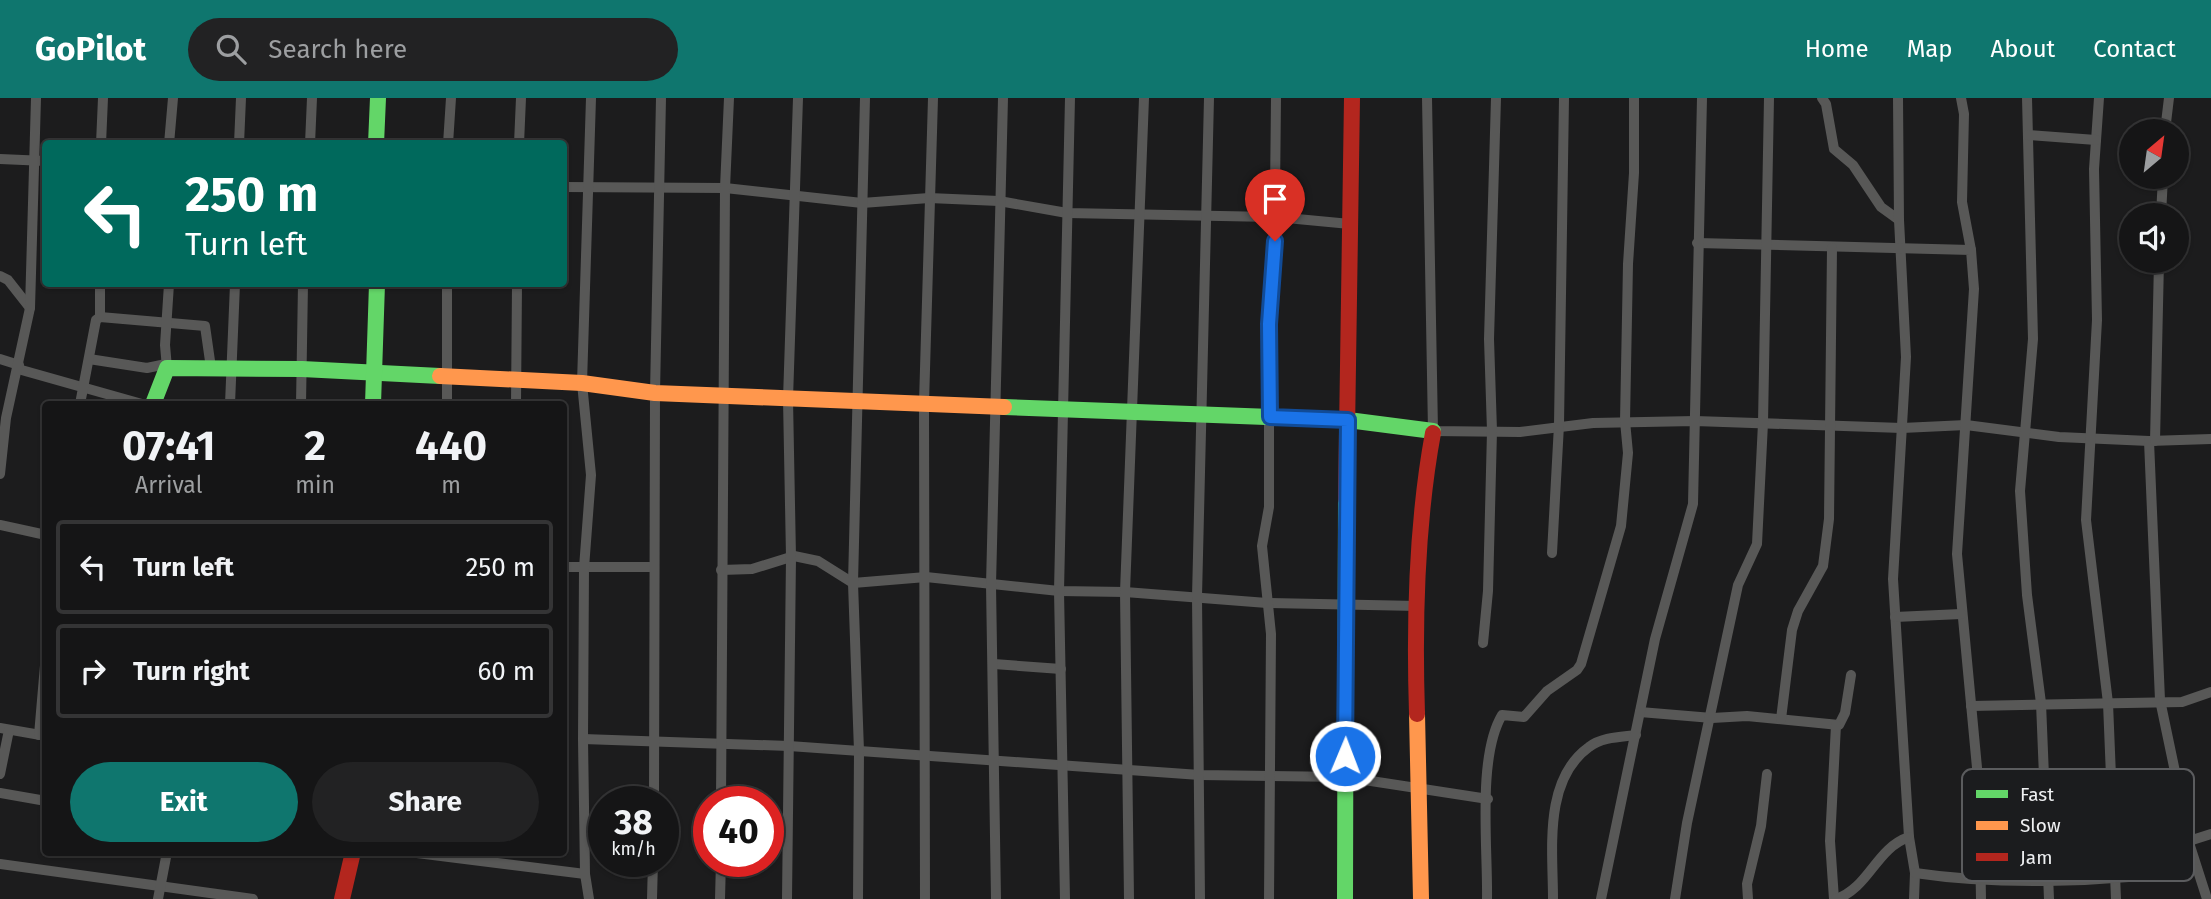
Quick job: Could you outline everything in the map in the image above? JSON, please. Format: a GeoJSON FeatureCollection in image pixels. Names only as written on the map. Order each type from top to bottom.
{"type":"FeatureCollection","features":[{"type":"Feature","properties":{"kind":"street"},"geometry":{"type":"LineString","coordinates":[[0,474],[6,418],[30,308],[32,160],[36,98]]}},
{"type":"Feature","properties":{"kind":"street"},"geometry":{"type":"LineString","coordinates":[[101,140],[103,98]]}},
{"type":"Feature","properties":{"kind":"street"},"geometry":{"type":"LineString","coordinates":[[169,140],[173,98]]}},
{"type":"Feature","properties":{"kind":"street"},"geometry":{"type":"LineString","coordinates":[[239,140],[241,98]]}},
{"type":"Feature","properties":{"kind":"street"},"geometry":{"type":"LineString","coordinates":[[310,140],[312,98]]}},
{"type":"Feature","properties":{"kind":"street"},"geometry":{"type":"LineString","coordinates":[[376,140],[379,98]]}},
{"type":"Feature","properties":{"kind":"street"},"geometry":{"type":"LineString","coordinates":[[448,140],[451,98]]}},
{"type":"Feature","properties":{"kind":"street"},"geometry":{"type":"LineString","coordinates":[[519,140],[521,98]]}},
{"type":"Feature","properties":{"kind":"street"},"geometry":{"type":"LineString","coordinates":[[589,899],[585,874],[584,568],[592,475],[582,383],[592,98]]}},
{"type":"Feature","properties":{"kind":"street"},"geometry":{"type":"LineString","coordinates":[[654,786],[653,567],[661,98]]}},
{"type":"Feature","properties":{"kind":"street"},"geometry":{"type":"LineString","coordinates":[[721,786],[722,395],[729,98]]}},
{"type":"Feature","properties":{"kind":"street"},"geometry":{"type":"LineString","coordinates":[[787,899],[791,557],[788,399],[798,98]]}},
{"type":"Feature","properties":{"kind":"street"},"geometry":{"type":"LineString","coordinates":[[858,899],[859,751],[853,583],[865,98]]}},
{"type":"Feature","properties":{"kind":"street"},"geometry":{"type":"LineString","coordinates":[[925,899],[924,403],[933,98]]}},
{"type":"Feature","properties":{"kind":"street"},"geometry":{"type":"LineString","coordinates":[[996,899],[991,585],[1003,98]]}},
{"type":"Feature","properties":{"kind":"street"},"geometry":{"type":"LineString","coordinates":[[1065,899],[1059,591],[1070,98]]}},
{"type":"Feature","properties":{"kind":"street"},"geometry":{"type":"LineString","coordinates":[[1129,899],[1125,592],[1133,411],[1137,215],[1144,98]]}},
{"type":"Feature","properties":{"kind":"street"},"geometry":{"type":"LineString","coordinates":[[1200,899],[1197,597],[1209,98]]}},
{"type":"Feature","properties":{"kind":"street"},"geometry":{"type":"LineString","coordinates":[[1269,899],[1271,634],[1262,546],[1269,507],[1269,324],[1274,290],[1276,98]]}},
{"type":"Feature","properties":{"kind":"street"},"geometry":{"type":"LineString","coordinates":[[1345,899],[1344,605],[1352,98]]}},
{"type":"Feature","properties":{"kind":"street"},"geometry":{"type":"LineString","coordinates":[[1421,899],[1415,725],[1418,606],[1423,486],[1433,431],[1427,98]]}},
{"type":"Feature","properties":{"kind":"street"},"geometry":{"type":"LineString","coordinates":[[1483,643],[1488,591],[1492,431],[1489,339],[1496,98]]}},
{"type":"Feature","properties":{"kind":"street"},"geometry":{"type":"LineString","coordinates":[[1552,553],[1559,425],[1564,98]]}},
{"type":"Feature","properties":{"kind":"street"},"geometry":{"type":"LineString","coordinates":[[1487,899],[1487,760],[1494,728],[1502,715],[1524,717],[1547,691],[1577,670],[1584,657],[1621,526],[1628,453],[1625,421],[1634,98]]}},
{"type":"Feature","properties":{"kind":"street"},"geometry":{"type":"LineString","coordinates":[[1601,899],[1655,639],[1690,522],[1695,421],[1702,98]]}},
{"type":"Feature","properties":{"kind":"street"},"geometry":{"type":"LineString","coordinates":[[1675,899],[1683,840],[1712,718],[1738,585],[1756,544],[1763,423],[1769,98]]}},
{"type":"Feature","properties":{"kind":"street"},"geometry":{"type":"LineString","coordinates":[[1822,98],[1826,104],[1834,149],[1853,165],[1881,207],[1899,220]]}},
{"type":"Feature","properties":{"kind":"street"},"geometry":{"type":"LineString","coordinates":[[1898,98],[1899,220],[1906,357],[1900,498],[1894,554],[1895,617],[1914,899]]}},
{"type":"Feature","properties":{"kind":"street"},"geometry":{"type":"LineString","coordinates":[[1961,98],[1964,114],[1962,202],[1971,250],[1974,289],[1958,518],[1961,614],[1976,769]]}},
{"type":"Feature","properties":{"kind":"street"},"geometry":{"type":"LineString","coordinates":[[2027,98],[2033,339],[2020,491],[2022,548],[2041,703],[2044,769]]}},
{"type":"Feature","properties":{"kind":"street"},"geometry":{"type":"LineString","coordinates":[[2099,98],[2096,140],[2096,320],[2089,437],[2088,551],[2108,703],[2111,769]]}},
{"type":"Feature","properties":{"kind":"street"},"geometry":{"type":"LineString","coordinates":[[2166,119],[2169,98]]}},
{"type":"Feature","properties":{"kind":"street"},"geometry":{"type":"LineString","coordinates":[[2028,135],[2096,140]]}},
{"type":"Feature","properties":{"kind":"street"},"geometry":{"type":"LineString","coordinates":[[0,159],[42,161]]}},
{"type":"Feature","properties":{"kind":"street"},"geometry":{"type":"LineString","coordinates":[[567,187],[725,188],[862,203],[929,198],[999,201],[1068,213],[1276,217],[1350,224]]}},
{"type":"Feature","properties":{"kind":"street"},"geometry":{"type":"LineString","coordinates":[[1697,243],[1768,247],[1971,250]]}},
{"type":"Feature","properties":{"kind":"street"},"geometry":{"type":"LineString","coordinates":[[1781,719],[1792,630],[1801,604],[1823,566],[1829,514],[1832,248]]}},
{"type":"Feature","properties":{"kind":"street"},"geometry":{"type":"LineString","coordinates":[[2159,273],[2152,441],[2161,700],[2175,769]]}},
{"type":"Feature","properties":{"kind":"street"},"geometry":{"type":"LineString","coordinates":[[0,276],[8,280],[30,308]]}},
{"type":"Feature","properties":{"kind":"street"},"geometry":{"type":"LineString","coordinates":[[80,401],[100,317],[100,287]]}},
{"type":"Feature","properties":{"kind":"street"},"geometry":{"type":"LineString","coordinates":[[154,401],[167,366],[169,287]]}},
{"type":"Feature","properties":{"kind":"street"},"geometry":{"type":"LineString","coordinates":[[230,401],[236,287]]}},
{"type":"Feature","properties":{"kind":"street"},"geometry":{"type":"LineString","coordinates":[[301,401],[303,287]]}},
{"type":"Feature","properties":{"kind":"street"},"geometry":{"type":"LineString","coordinates":[[373,401],[377,287]]}},
{"type":"Feature","properties":{"kind":"street"},"geometry":{"type":"LineString","coordinates":[[447,287],[447,401]]}},
{"type":"Feature","properties":{"kind":"street"},"geometry":{"type":"LineString","coordinates":[[516,401],[517,287]]}},
{"type":"Feature","properties":{"kind":"street"},"geometry":{"type":"LineString","coordinates":[[100,317],[205,326],[211,368]]}},
{"type":"Feature","properties":{"kind":"street"},"geometry":{"type":"LineString","coordinates":[[0,359],[18,367],[131,401]]}},
{"type":"Feature","properties":{"kind":"street"},"geometry":{"type":"LineString","coordinates":[[89,359],[147,368],[167,366],[231,370],[302,369],[517,379],[582,383],[655,393],[1348,420],[1433,431],[1540,430],[1559,425],[1625,421],[1695,421],[1902,428],[1966,425],[2025,434],[2152,441],[2211,439]]}},
{"type":"Feature","properties":{"kind":"street"},"geometry":{"type":"LineString","coordinates":[[0,525],[42,534]]}},
{"type":"Feature","properties":{"kind":"street"},"geometry":{"type":"LineString","coordinates":[[721,570],[752,569],[791,557],[818,562],[853,583],[926,578],[1059,591],[1125,592],[1267,603],[1418,606]]}},
{"type":"Feature","properties":{"kind":"street"},"geometry":{"type":"LineString","coordinates":[[567,567],[653,567]]}},
{"type":"Feature","properties":{"kind":"street"},"geometry":{"type":"LineString","coordinates":[[1895,617],[1961,614]]}},
{"type":"Feature","properties":{"kind":"street"},"geometry":{"type":"LineString","coordinates":[[994,664],[1061,669]]}},
{"type":"Feature","properties":{"kind":"street"},"geometry":{"type":"LineString","coordinates":[[1640,712],[1712,718],[1731,715],[1836,725],[1843,721],[1851,675]]}},
{"type":"Feature","properties":{"kind":"street"},"geometry":{"type":"LineString","coordinates":[[1971,706],[2161,700],[2182,702],[2211,692]]}},
{"type":"Feature","properties":{"kind":"street"},"geometry":{"type":"LineString","coordinates":[[1836,725],[1830,841],[1835,899],[1849,894],[1858,886],[1890,845],[1909,837]]}},
{"type":"Feature","properties":{"kind":"street"},"geometry":{"type":"LineString","coordinates":[[0,774],[5,729],[42,735]]}},
{"type":"Feature","properties":{"kind":"street"},"geometry":{"type":"LineString","coordinates":[[1553,899],[1553,823],[1563,780],[1588,747],[1609,739],[1636,735]]}},
{"type":"Feature","properties":{"kind":"street"},"geometry":{"type":"LineString","coordinates":[[583,739],[789,746],[1200,775],[1345,777],[1488,799]]}},
{"type":"Feature","properties":{"kind":"street"},"geometry":{"type":"LineString","coordinates":[[1748,899],[1747,884],[1761,826],[1767,774]]}},
{"type":"Feature","properties":{"kind":"street"},"geometry":{"type":"LineString","coordinates":[[0,793],[42,799]]}},
{"type":"Feature","properties":{"kind":"street"},"geometry":{"type":"LineString","coordinates":[[2194,839],[2211,834]]}},
{"type":"Feature","properties":{"kind":"street"},"geometry":{"type":"LineString","coordinates":[[158,899],[166,856]]}},
{"type":"Feature","properties":{"kind":"street"},"geometry":{"type":"LineString","coordinates":[[342,899],[352,856]]}},
{"type":"Feature","properties":{"kind":"street"},"geometry":{"type":"LineString","coordinates":[[440,856],[585,874]]}},
{"type":"Feature","properties":{"kind":"street"},"geometry":{"type":"LineString","coordinates":[[2194,858],[2207,899]]}},
{"type":"Feature","properties":{"kind":"street"},"geometry":{"type":"LineString","coordinates":[[0,864],[161,884],[253,899]]}},
{"type":"Feature","properties":{"kind":"street"},"geometry":{"type":"LineString","coordinates":[[1914,873],[1962,879]]}},
{"type":"Feature","properties":{"kind":"street"},"geometry":{"type":"LineString","coordinates":[[652,899],[653,877]]}},
{"type":"Feature","properties":{"kind":"street"},"geometry":{"type":"LineString","coordinates":[[720,899],[721,877]]}},
{"type":"Feature","properties":{"kind":"street"},"geometry":{"type":"LineString","coordinates":[[1980,881],[1981,899]]}},
{"type":"Feature","properties":{"kind":"street"},"geometry":{"type":"LineString","coordinates":[[2049,881],[2049,899]]}},
{"type":"Feature","properties":{"kind":"street"},"geometry":{"type":"LineString","coordinates":[[2116,881],[2116,899]]}},
{"type":"Feature","properties":{"kind":"traffic: fast"},"geometry":{"type":"LineString","coordinates":[[376,140],[378,98]]}},
{"type":"Feature","properties":{"kind":"traffic: fast"},"geometry":{"type":"LineString","coordinates":[[373,401],[377,287]]}},
{"type":"Feature","properties":{"kind":"traffic: fast"},"geometry":{"type":"LineString","coordinates":[[154,401],[167,368],[302,369],[440,376]]}},
{"type":"Feature","properties":{"kind":"traffic: fast"},"geometry":{"type":"LineString","coordinates":[[1004,407],[1348,420],[1433,433]]}},
{"type":"Feature","properties":{"kind":"traffic: fast"},"geometry":{"type":"LineString","coordinates":[[1345,899],[1346,499]]}},
{"type":"Feature","properties":{"kind":"traffic: slow"},"geometry":{"type":"LineString","coordinates":[[440,376],[582,383],[655,393],[1004,407]]}},
{"type":"Feature","properties":{"kind":"traffic: slow"},"geometry":{"type":"LineString","coordinates":[[1417,714],[1421,899]]}},
{"type":"Feature","properties":{"kind":"traffic: jam"},"geometry":{"type":"LineString","coordinates":[[1346,499],[1352,98]]}},
{"type":"Feature","properties":{"kind":"traffic: jam"},"geometry":{"type":"LineString","coordinates":[[1417,714],[1418,573],[1423,503],[1433,433]]}},
{"type":"Feature","properties":{"kind":"traffic: jam"},"geometry":{"type":"LineString","coordinates":[[342,899],[352,856]]}},
{"type":"Feature","properties":{"kind":"route"},"geometry":{"type":"LineString","coordinates":[[1275,241],[1274,290],[1269,324],[1270,417],[1348,420],[1344,605],[1345,756]]}}]}
